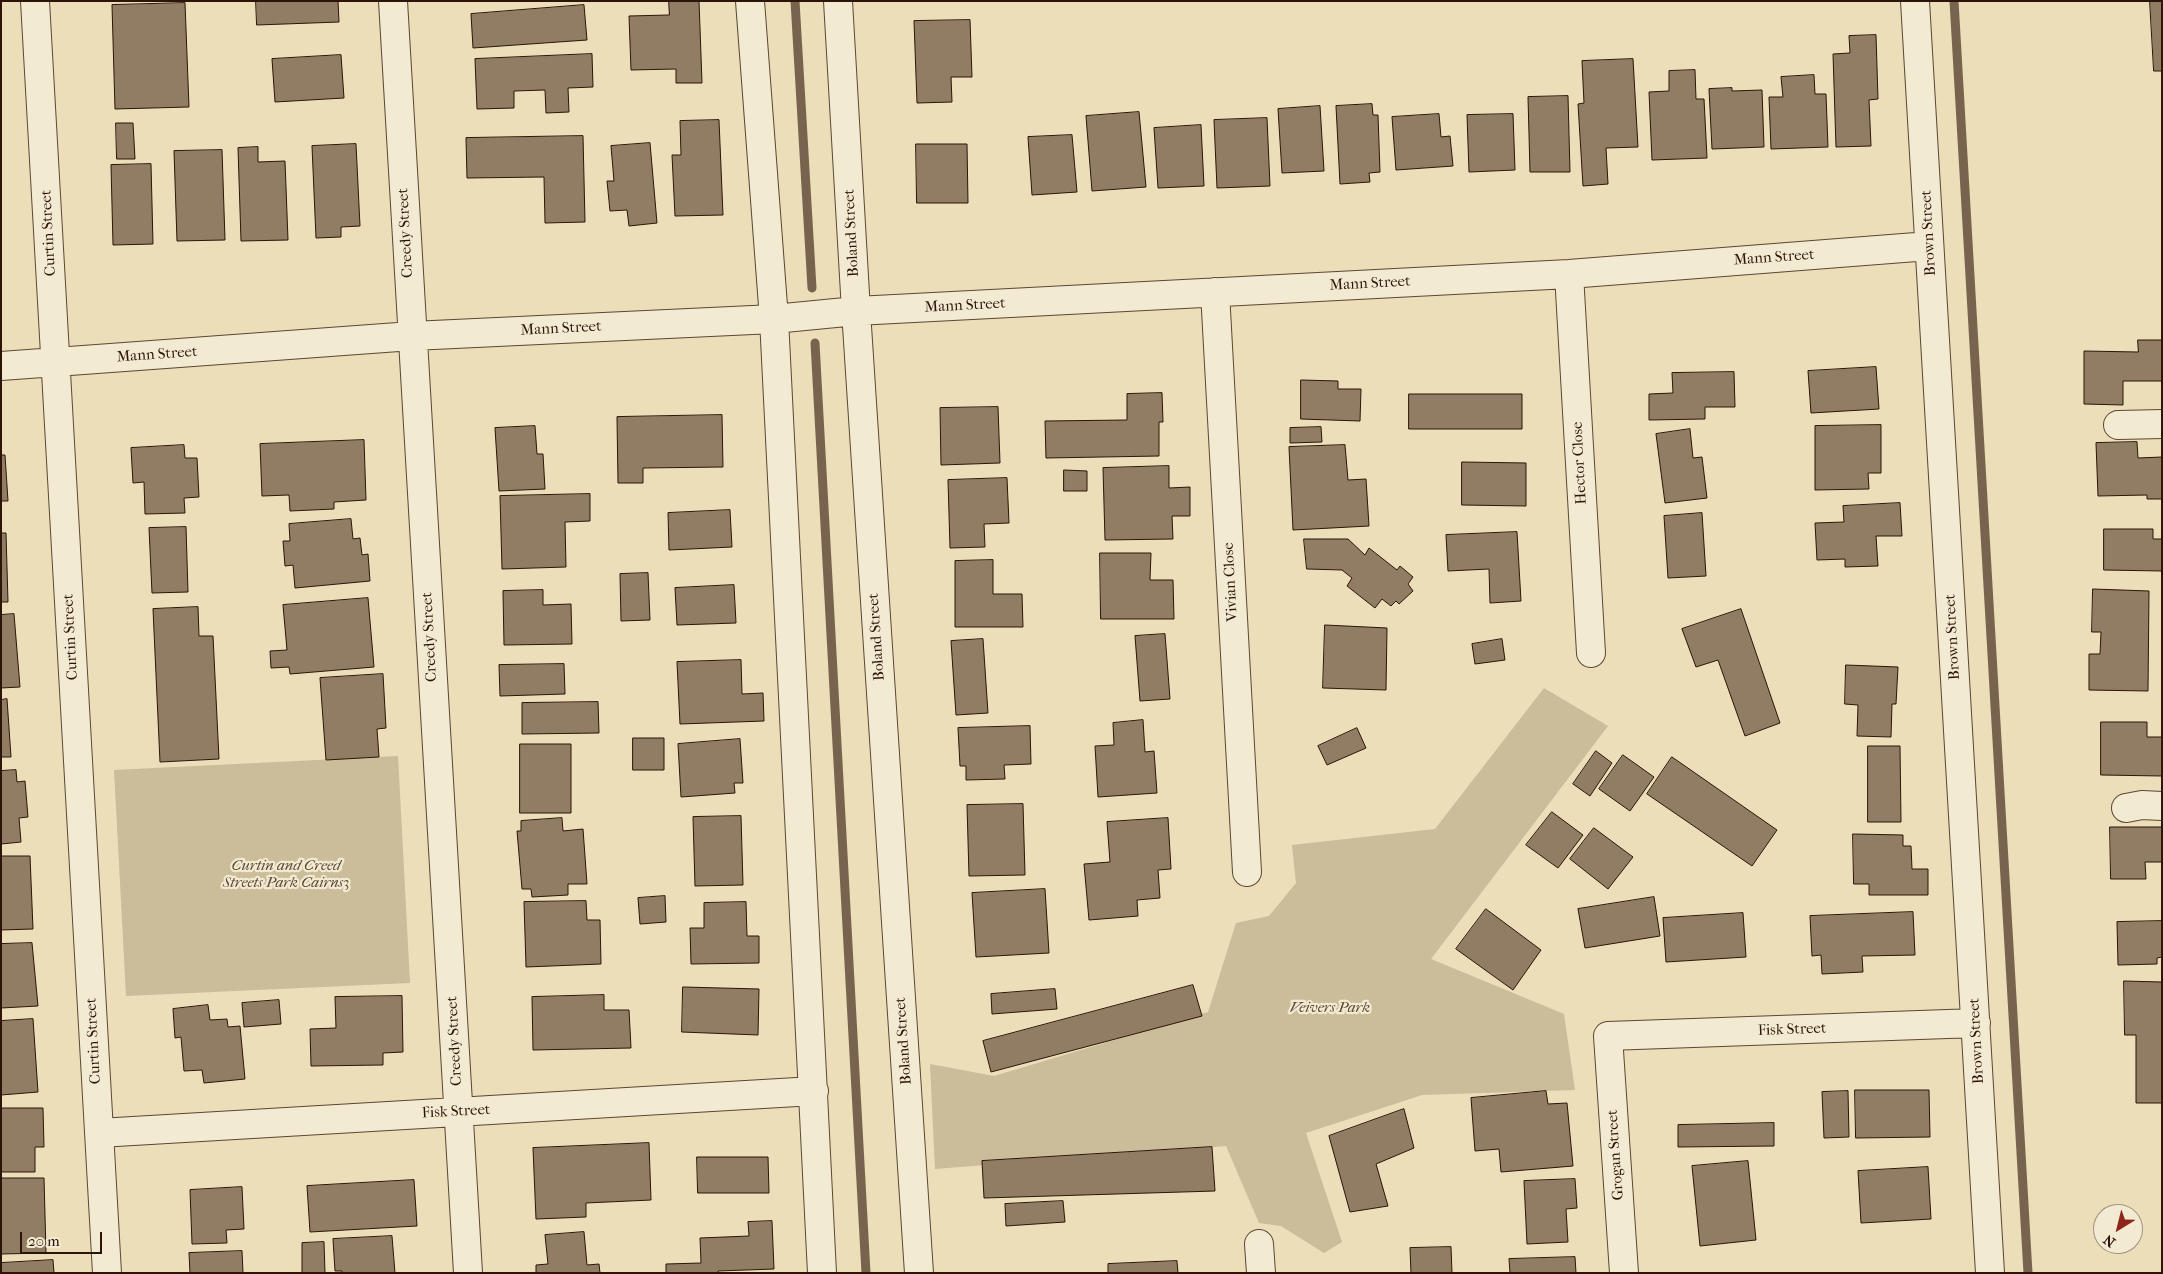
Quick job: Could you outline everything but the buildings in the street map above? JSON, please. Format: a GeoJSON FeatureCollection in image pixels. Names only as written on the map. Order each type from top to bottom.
{"type":"FeatureCollection","features":[{"type":"Feature","properties":{"kind":"street","name":"Curtin Street"},"geometry":{"type":"LineString","coordinates":[[35,1],[107,1273]]}},
{"type":"Feature","properties":{"kind":"street","name":"Creedy Street"},"geometry":{"type":"LineString","coordinates":[[394,1],[468,1273]]}},
{"type":"Feature","properties":{"kind":"street"},"geometry":{"type":"LineString","coordinates":[[750,1],[774,319],[822,1273]]}},
{"type":"Feature","properties":{"kind":"street","name":"Boland Street"},"geometry":{"type":"LineString","coordinates":[[838,1],[856,311],[919,1273]]}},
{"type":"Feature","properties":{"kind":"street","name":"Brown Street"},"geometry":{"type":"LineString","coordinates":[[1915,1],[1990,1273]]}},
{"type":"Feature","properties":{"kind":"street","name":"Mann Street"},"geometry":{"type":"LineString","coordinates":[[1,366],[412,336],[774,319],[856,311],[1569,274],[1929,246]]}},
{"type":"Feature","properties":{"kind":"street","name":"Hector Close"},"geometry":{"type":"LineString","coordinates":[[1569,274],[1591,653]]}},
{"type":"Feature","properties":{"kind":"street","name":"Vivian Close"},"geometry":{"type":"LineString","coordinates":[[1215,292],[1247,872]]}},
{"type":"Feature","properties":{"kind":"street"},"geometry":{"type":"LineString","coordinates":[[2118,425],[2162,424]]}},
{"type":"Feature","properties":{"kind":"street"},"geometry":{"type":"LineString","coordinates":[[2126,808],[2142,805],[2162,806]]}},
{"type":"Feature","properties":{"kind":"street","name":"Fisk Street"},"geometry":{"type":"LineString","coordinates":[[1608,1036],[1976,1023]]}},
{"type":"Feature","properties":{"kind":"street","name":"Grogan Street"},"geometry":{"type":"LineString","coordinates":[[1608,1036],[1624,1273]]}},
{"type":"Feature","properties":{"kind":"street","name":"Fisk Street"},"geometry":{"type":"LineString","coordinates":[[98,1133],[814,1091]]}},
{"type":"Feature","properties":{"kind":"street"},"geometry":{"type":"LineString","coordinates":[[1259,1244],[1261,1273]]}},
{"type":"Feature","properties":{"kind":"green space","name":"Veivers Park"},"geometry":{"type":"Polygon","coordinates":[[[1544,688],[1608,726],[1431,959],[1564,1014],[1575,1090],[1422,1095],[1306,1133],[1342,1242],[1324,1253],[1281,1226],[1259,1223],[1226,1146],[935,1169],[930,1064],[994,1076],[1208,1012],[1236,923],[1269,916],[1296,883],[1292,845],[1435,829],[1544,688]]]}},
{"type":"Feature","properties":{"kind":"green space","name":"Curtin and Creed Streets Park Cairns3"},"geometry":{"type":"Polygon","coordinates":[[[398,756],[410,983],[126,996],[114,770],[398,756]]]}},
{"type":"Feature","properties":{"kind":"waterway"},"geometry":{"type":"LineString","coordinates":[[795,1],[812,288]]}},
{"type":"Feature","properties":{"kind":"waterway"},"geometry":{"type":"LineString","coordinates":[[1954,1],[2028,1273]]}},
{"type":"Feature","properties":{"kind":"waterway"},"geometry":{"type":"LineString","coordinates":[[815,343],[866,1273]]}}]}
